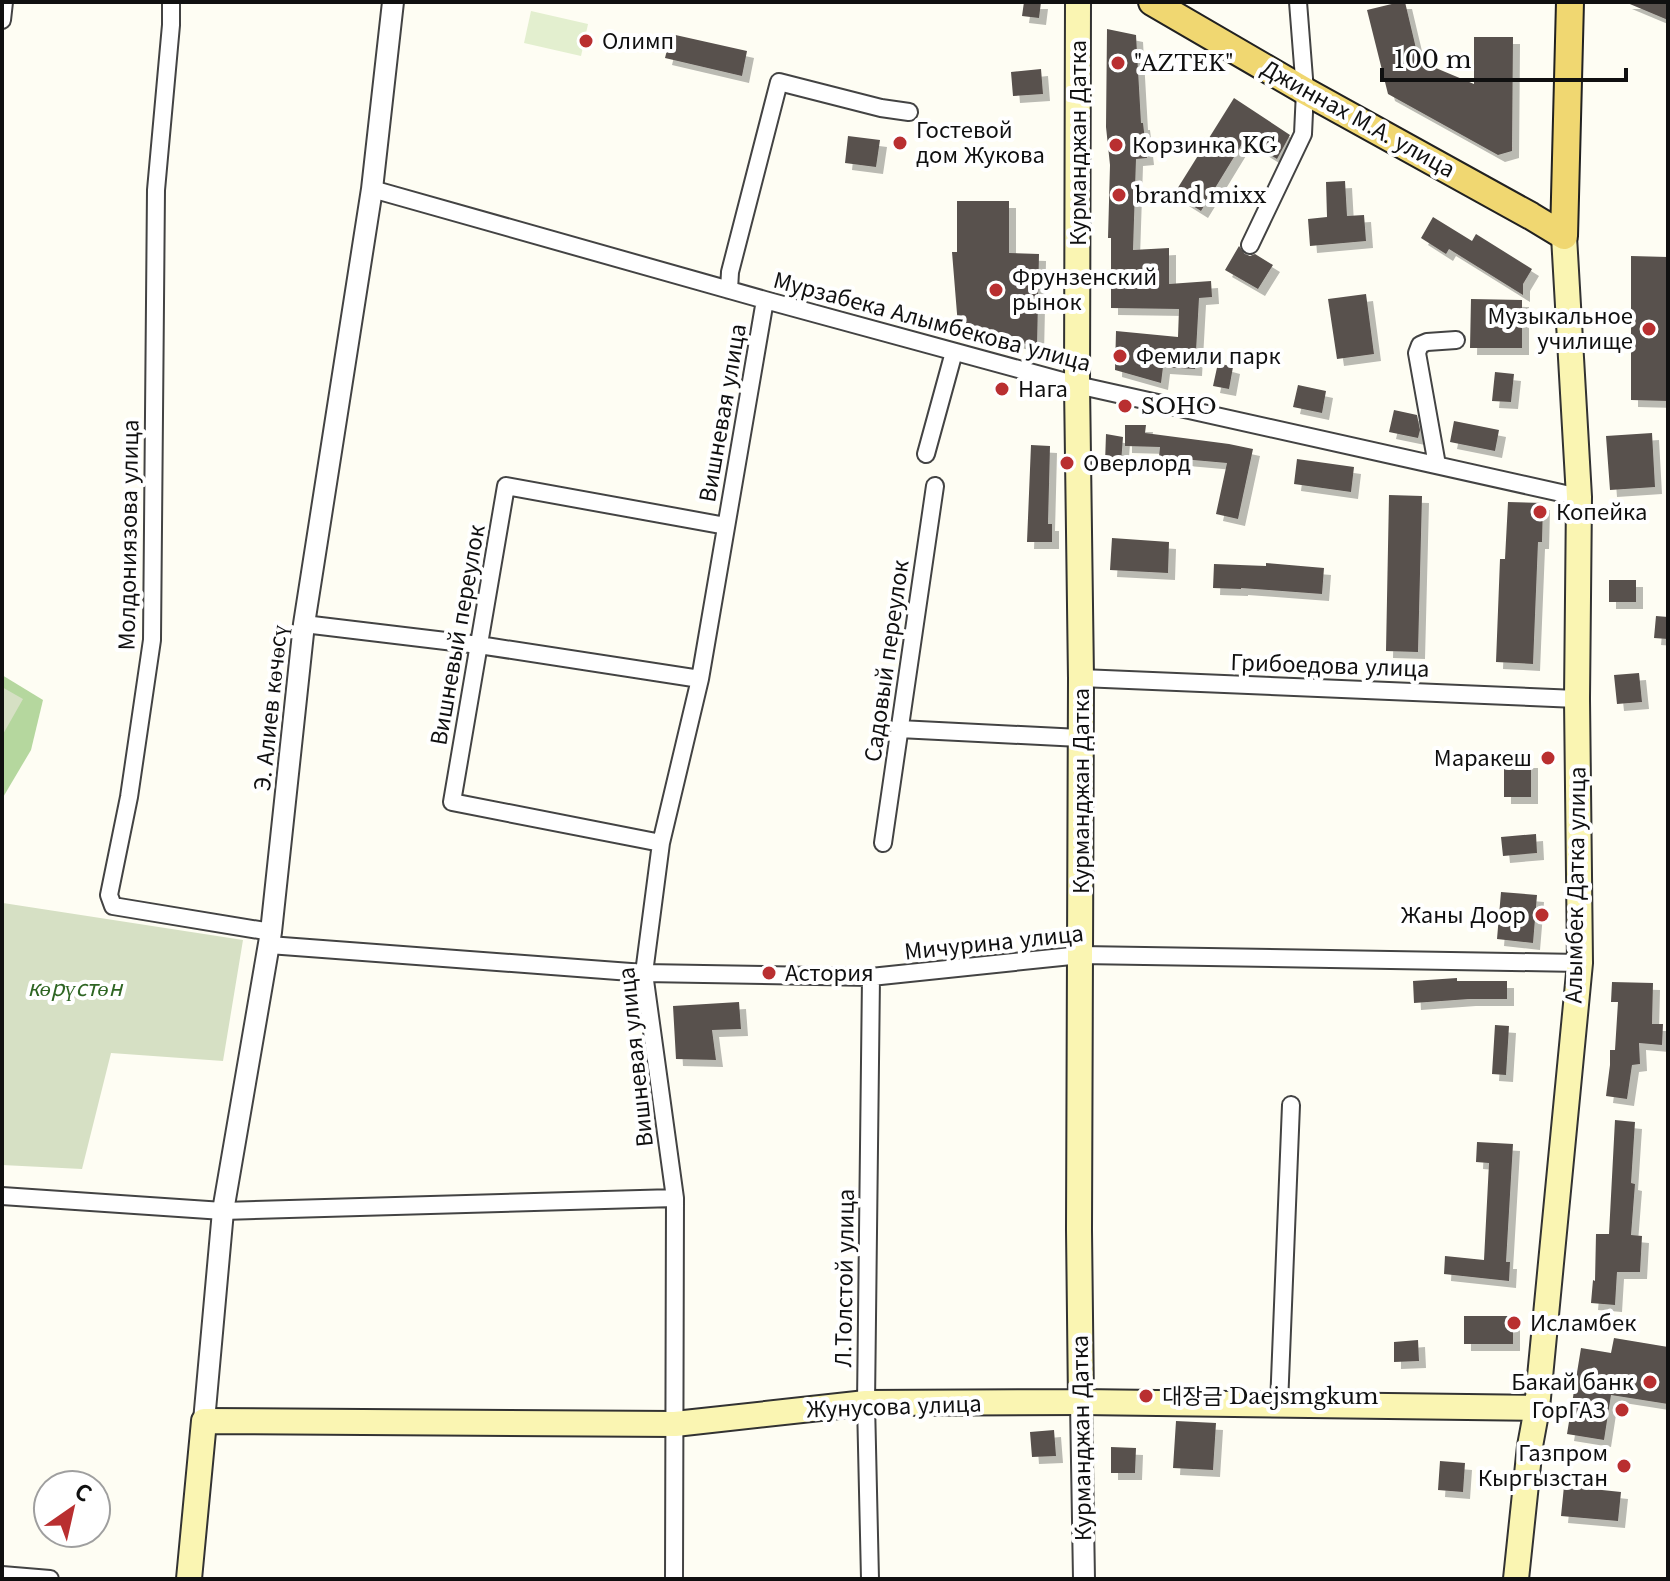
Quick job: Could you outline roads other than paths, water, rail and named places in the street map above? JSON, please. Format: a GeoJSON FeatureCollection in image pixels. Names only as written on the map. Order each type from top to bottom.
{"type":"FeatureCollection","features":[{"type":"Feature","properties":{"kind":"main road","name":"Курманджан Датка"},"geometry":{"type":"LineString","coordinates":[[1078,2],[1081,1402]]}},
{"type":"Feature","properties":{"kind":"main road","name":"Джиннах М.А. улица"},"geometry":{"type":"LineString","coordinates":[[1152,2],[1564,236]]}},
{"type":"Feature","properties":{"kind":"main road"},"geometry":{"type":"LineString","coordinates":[[1564,236],[1570,2]]}},
{"type":"Feature","properties":{"kind":"main road","name":"Алымбек Датка улица"},"geometry":{"type":"LineString","coordinates":[[1516,1579],[1537,1408],[1580,963],[1577,699],[1579,497],[1564,236]]}},
{"type":"Feature","properties":{"kind":"main road","name":"Жунусова улица"},"geometry":{"type":"LineString","coordinates":[[204,1421],[675,1424],[866,1403],[1081,1402],[1537,1408]]}},
{"type":"Feature","properties":{"kind":"main road"},"geometry":{"type":"LineString","coordinates":[[189,1579],[204,1421]]}},
{"type":"Feature","properties":{"kind":"street"},"geometry":{"type":"LineString","coordinates":[[2,20],[4,2]]}},
{"type":"Feature","properties":{"kind":"street","name":"Молдониязова улица"},"geometry":{"type":"LineString","coordinates":[[171,2],[156,190],[152,640],[129,797],[109,895],[113,906],[270,938]]}},
{"type":"Feature","properties":{"kind":"street","name":"Э. Алиев көчөсү"},"geometry":{"type":"LineString","coordinates":[[204,1421],[223,1211],[270,938],[304,624],[372,189],[393,2]]}},
{"type":"Feature","properties":{"kind":"street"},"geometry":{"type":"LineString","coordinates":[[1250,245],[1303,134],[1305,91],[1298,2]]}},
{"type":"Feature","properties":{"kind":"street"},"geometry":{"type":"LineString","coordinates":[[729,290],[730,272],[779,82],[909,112]]}},
{"type":"Feature","properties":{"kind":"street","name":"Мурзабека Алымбекова улица"},"geometry":{"type":"LineString","coordinates":[[372,189],[1077,385],[1579,497]]}},
{"type":"Feature","properties":{"kind":"street","name":"Вишневая улица"},"geometry":{"type":"LineString","coordinates":[[674,1579],[675,1198],[644,973],[661,843],[700,679],[765,300]]}},
{"type":"Feature","properties":{"kind":"street"},"geometry":{"type":"LineString","coordinates":[[1437,465],[1417,353],[1420,345],[1427,342],[1456,340]]}},
{"type":"Feature","properties":{"kind":"street"},"geometry":{"type":"LineString","coordinates":[[926,454],[954,352]]}},
{"type":"Feature","properties":{"kind":"street","name":"Вишневый переулок"},"geometry":{"type":"LineString","coordinates":[[661,843],[452,802],[506,486],[726,526]]}},
{"type":"Feature","properties":{"kind":"street","name":"Садовый переулок"},"geometry":{"type":"LineString","coordinates":[[883,843],[935,486]]}},
{"type":"Feature","properties":{"kind":"street"},"geometry":{"type":"LineString","coordinates":[[304,624],[479,645],[700,679]]}},
{"type":"Feature","properties":{"kind":"street","name":"Грибоедова улица"},"geometry":{"type":"LineString","coordinates":[[1081,678],[1577,699]]}},
{"type":"Feature","properties":{"kind":"street"},"geometry":{"type":"LineString","coordinates":[[899,729],[1080,738]]}},
{"type":"Feature","properties":{"kind":"street","name":"Мичурина улица"},"geometry":{"type":"LineString","coordinates":[[270,938],[644,973],[871,977],[1081,955],[1580,963]]}},
{"type":"Feature","properties":{"kind":"street","name":"Л.Толстой улица"},"geometry":{"type":"LineString","coordinates":[[870,1579],[866,1403],[871,977]]}},
{"type":"Feature","properties":{"kind":"street"},"geometry":{"type":"LineString","coordinates":[[1279,1405],[1291,1105]]}},
{"type":"Feature","properties":{"kind":"street"},"geometry":{"type":"LineString","coordinates":[[2,1196],[223,1211],[675,1198]]}},
{"type":"Feature","properties":{"kind":"street","name":"Курманджан Датка"},"geometry":{"type":"LineString","coordinates":[[1081,1402],[1084,1579]]}},
{"type":"Feature","properties":{"kind":"street"},"geometry":{"type":"LineString","coordinates":[[2,1575],[50,1579]]}},
{"type":"Feature","properties":{"kind":"place","name":"Олимп"},"geometry":{"type":"Point","coordinates":[586,41]}},
{"type":"Feature","properties":{"kind":"place","name":"\"AZTEK\""},"geometry":{"type":"Point","coordinates":[1118,63]}},
{"type":"Feature","properties":{"kind":"place","name":"Гостевой дом Жукова"},"geometry":{"type":"Point","coordinates":[900,143]}},
{"type":"Feature","properties":{"kind":"place","name":"Корзинка KG"},"geometry":{"type":"Point","coordinates":[1116,145]}},
{"type":"Feature","properties":{"kind":"place","name":"brand mixx"},"geometry":{"type":"Point","coordinates":[1119,195]}},
{"type":"Feature","properties":{"kind":"place","name":"Фрунзенский рынок"},"geometry":{"type":"Point","coordinates":[996,290]}},
{"type":"Feature","properties":{"kind":"place","name":"Музыкальное училище"},"geometry":{"type":"Point","coordinates":[1649,329]}},
{"type":"Feature","properties":{"kind":"place","name":"Фемили парк"},"geometry":{"type":"Point","coordinates":[1120,356]}},
{"type":"Feature","properties":{"kind":"place","name":"Нага"},"geometry":{"type":"Point","coordinates":[1002,389]}},
{"type":"Feature","properties":{"kind":"place","name":"SOHO"},"geometry":{"type":"Point","coordinates":[1125,406]}},
{"type":"Feature","properties":{"kind":"place","name":"Оверлорд"},"geometry":{"type":"Point","coordinates":[1067,463]}},
{"type":"Feature","properties":{"kind":"place","name":"Копейка"},"geometry":{"type":"Point","coordinates":[1540,512]}},
{"type":"Feature","properties":{"kind":"place","name":"Маракеш"},"geometry":{"type":"Point","coordinates":[1548,758]}},
{"type":"Feature","properties":{"kind":"place","name":"Жаны Доор"},"geometry":{"type":"Point","coordinates":[1542,915]}},
{"type":"Feature","properties":{"kind":"place","name":"Астория"},"geometry":{"type":"Point","coordinates":[769,973]}},
{"type":"Feature","properties":{"kind":"place","name":"Исламбек"},"geometry":{"type":"Point","coordinates":[1514,1323]}},
{"type":"Feature","properties":{"kind":"place","name":"Бакай банк"},"geometry":{"type":"Point","coordinates":[1650,1382]}},
{"type":"Feature","properties":{"kind":"place","name":"대장금 Daejsmgkum"},"geometry":{"type":"Point","coordinates":[1146,1396]}},
{"type":"Feature","properties":{"kind":"place","name":"ГорГАЗ"},"geometry":{"type":"Point","coordinates":[1622,1410]}},
{"type":"Feature","properties":{"kind":"place","name":"Газпром Кыргызстан"},"geometry":{"type":"Point","coordinates":[1624,1466]}},
{"type":"Feature","properties":{"kind":"park label","name":"көрүстөн"},"geometry":{"type":"Point","coordinates":[75,988]}}]}
